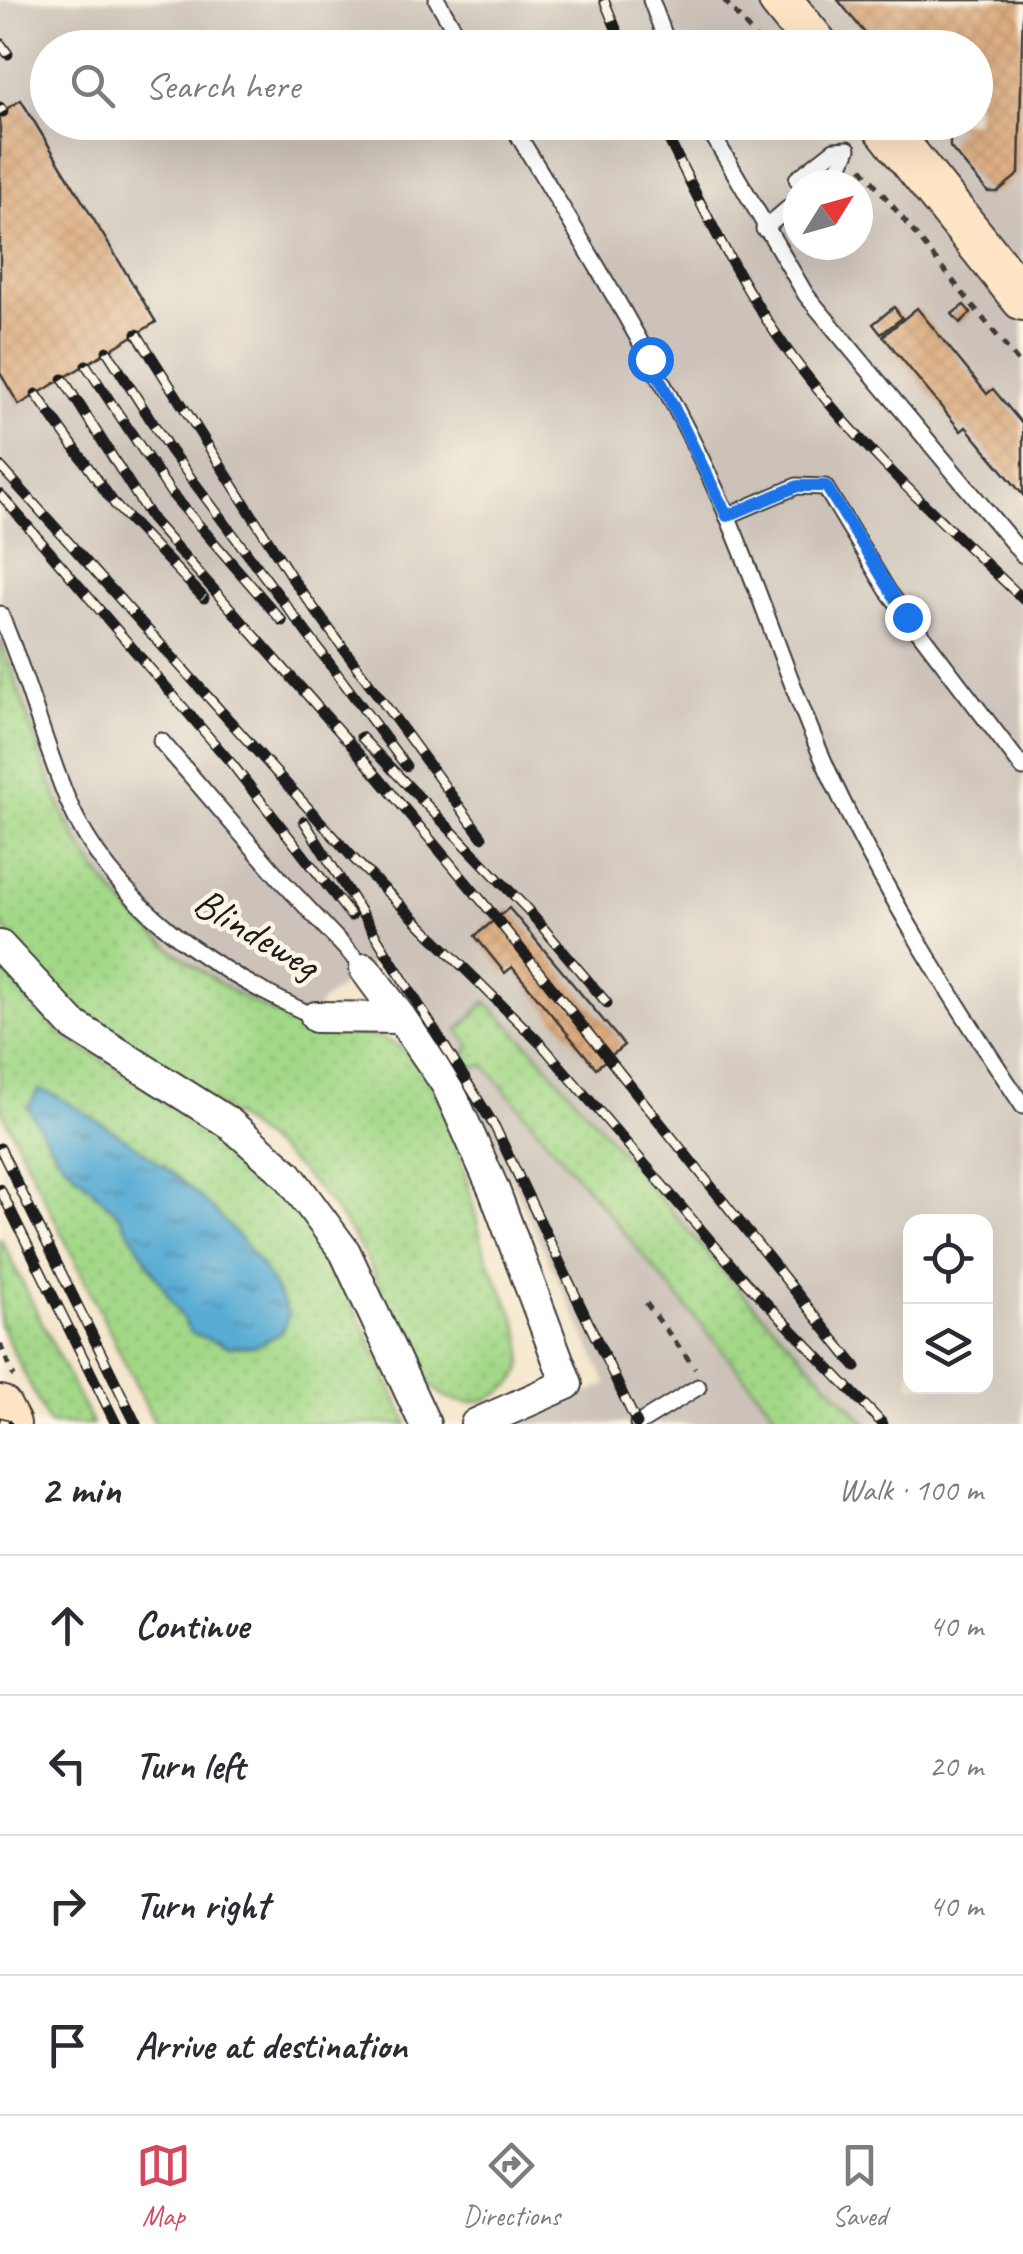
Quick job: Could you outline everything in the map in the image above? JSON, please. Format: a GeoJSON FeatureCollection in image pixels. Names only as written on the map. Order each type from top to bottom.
{"type":"FeatureCollection","features":[{"type":"Feature","properties":{"kind":"street"},"geometry":{"type":"LineString","coordinates":[[780,0],[804,30]]}},
{"type":"Feature","properties":{"kind":"street"},"geometry":{"type":"LineString","coordinates":[[895,140],[1023,299]]}},
{"type":"Feature","properties":{"kind":"street"},"geometry":{"type":"LineString","coordinates":[[0,946],[72,1024],[229,1123],[304,1194],[350,1262],[425,1424]]}},
{"type":"Feature","properties":{"kind":"street"},"geometry":{"type":"LineString","coordinates":[[365,968],[447,1085],[494,1190],[567,1384],[476,1424]]}},
{"type":"Feature","properties":{"kind":"street","name":"Blindeweg"},"geometry":{"type":"LineString","coordinates":[[316,1016],[401,1018]]}},
{"type":"Feature","properties":{"kind":"street"},"geometry":{"type":"LineString","coordinates":[[5,1387],[8,1424]]}},
{"type":"Feature","properties":{"kind":"lane"},"geometry":{"type":"LineString","coordinates":[[437,0],[454,30]]}},
{"type":"Feature","properties":{"kind":"lane"},"geometry":{"type":"LineString","coordinates":[[650,0],[662,30]]}},
{"type":"Feature","properties":{"kind":"lane"},"geometry":{"type":"LineString","coordinates":[[521,140],[621,304],[727,516],[813,737],[847,812],[946,986],[1023,1106]]}},
{"type":"Feature","properties":{"kind":"lane"},"geometry":{"type":"LineString","coordinates":[[715,140],[806,295],[1023,556]]}},
{"type":"Feature","properties":{"kind":"lane"},"geometry":{"type":"LineString","coordinates":[[808,170],[834,150],[848,149],[835,170]]}},
{"type":"Feature","properties":{"kind":"lane"},"geometry":{"type":"LineString","coordinates":[[764,229],[783,213]]}},
{"type":"Feature","properties":{"kind":"lane"},"geometry":{"type":"LineString","coordinates":[[727,516],[798,486],[826,486],[888,591],[1023,768]]}},
{"type":"Feature","properties":{"kind":"lane","name":"Blindeweg"},"geometry":{"type":"LineString","coordinates":[[0,614],[68,802],[108,868],[144,908],[187,944],[256,987],[316,1016]]}},
{"type":"Feature","properties":{"kind":"lane"},"geometry":{"type":"LineString","coordinates":[[161,740],[280,880],[365,968]]}},
{"type":"Feature","properties":{"kind":"lane"},"geometry":{"type":"LineString","coordinates":[[638,1424],[656,1420],[698,1387]]}},
{"type":"Feature","properties":{"kind":"path"},"geometry":{"type":"LineString","coordinates":[[724,0],[749,30]]}},
{"type":"Feature","properties":{"kind":"path"},"geometry":{"type":"LineString","coordinates":[[848,149],[1023,368]]}},
{"type":"Feature","properties":{"kind":"path"},"geometry":{"type":"LineString","coordinates":[[646,1303],[690,1358],[698,1387]]}},
{"type":"Feature","properties":{"kind":"path"},"geometry":{"type":"LineString","coordinates":[[0,1344],[5,1387]]}},
{"type":"Feature","properties":{"kind":"shaded area"},"geometry":{"type":"Polygon","coordinates":[[[0,0],[1023,0],[1023,1424],[518,1424],[607,1384],[514,1185],[465,1093],[375,961],[320,1003],[312,1034],[178,960],[72,854],[0,678],[0,0]]]}},
{"type":"Feature","properties":{"kind":"green space"},"geometry":{"type":"Polygon","coordinates":[[[0,639],[66,819],[106,884],[134,915],[195,966],[265,1009],[324,1032],[391,1042],[419,1067],[434,1089],[456,1141],[484,1249],[521,1339],[521,1371],[503,1391],[488,1399],[463,1402],[442,1394],[424,1379],[398,1332],[369,1263],[327,1200],[249,1128],[73,1004],[34,966],[0,922],[0,639]]]}},
{"type":"Feature","properties":{"kind":"green space"},"geometry":{"type":"Polygon","coordinates":[[[0,969],[62,1035],[221,1133],[277,1184],[332,1259],[408,1424],[155,1424],[0,1107],[0,969]]]}},
{"type":"Feature","properties":{"kind":"green space"},"geometry":{"type":"Polygon","coordinates":[[[486,1002],[534,1050],[730,1280],[867,1424],[784,1424],[484,1065],[472,1068],[463,1054],[471,1047],[458,1030],[486,1002]]]}},
{"type":"Feature","properties":{"kind":"green space"},"geometry":{"type":"Polygon","coordinates":[[[0,1237],[92,1424],[49,1424],[0,1324],[0,1237]]]}},
{"type":"Feature","properties":{"kind":"water"},"geometry":{"type":"Polygon","coordinates":[[[38,1090],[60,1098],[151,1157],[231,1228],[273,1284],[289,1315],[281,1333],[255,1346],[229,1347],[191,1333],[119,1215],[56,1155],[28,1108],[38,1090]]]}},
{"type":"Feature","properties":{"kind":"building"},"geometry":{"type":"Polygon","coordinates":[[[838,0],[1023,0],[1019,174],[997,192],[988,192],[950,147],[950,140],[993,140],[993,30],[862,30],[838,0]]]}},
{"type":"Feature","properties":{"kind":"building"},"geometry":{"type":"Polygon","coordinates":[[[21,100],[30,115],[30,140],[45,140],[156,322],[19,405],[0,373],[0,113],[21,100]]]}},
{"type":"Feature","properties":{"kind":"building"},"geometry":{"type":"Polygon","coordinates":[[[964,305],[971,313],[960,323],[952,314],[964,305]]]}},
{"type":"Feature","properties":{"kind":"building"},"geometry":{"type":"Polygon","coordinates":[[[894,307],[902,318],[881,334],[873,324],[894,307]]]}},
{"type":"Feature","properties":{"kind":"building"},"geometry":{"type":"Polygon","coordinates":[[[917,308],[987,394],[993,389],[1023,425],[1023,495],[966,427],[961,431],[883,336],[917,308]]]}},
{"type":"Feature","properties":{"kind":"building"},"geometry":{"type":"Polygon","coordinates":[[[509,908],[624,1045],[596,1068],[512,967],[505,973],[475,936],[509,908]]]}},
{"type":"Feature","properties":{"kind":"railway"},"geometry":{"type":"LineString","coordinates":[[604,0],[616,30]]}},
{"type":"Feature","properties":{"kind":"railway"},"geometry":{"type":"LineString","coordinates":[[0,43],[8,54]]}},
{"type":"Feature","properties":{"kind":"railway"},"geometry":{"type":"LineString","coordinates":[[0,107],[3,112]]}},
{"type":"Feature","properties":{"kind":"railway"},"geometry":{"type":"LineString","coordinates":[[669,140],[740,276],[796,362],[876,456],[1023,599]]}},
{"type":"Feature","properties":{"kind":"railway"},"geometry":{"type":"LineString","coordinates":[[137,334],[294,581],[482,837]]}},
{"type":"Feature","properties":{"kind":"railway"},"geometry":{"type":"LineString","coordinates":[[107,351],[170,450],[406,766]]}},
{"type":"Feature","properties":{"kind":"railway"},"geometry":{"type":"LineString","coordinates":[[86,365],[171,493],[282,621]]}},
{"type":"Feature","properties":{"kind":"railway"},"geometry":{"type":"LineString","coordinates":[[63,379],[153,521],[347,740],[496,918],[856,1367]]}},
{"type":"Feature","properties":{"kind":"railway"},"geometry":{"type":"LineString","coordinates":[[36,394],[116,506],[204,598]]}},
{"type":"Feature","properties":{"kind":"railway"},"geometry":{"type":"LineString","coordinates":[[0,466],[355,860],[542,1045],[746,1282],[883,1424]]}},
{"type":"Feature","properties":{"kind":"railway"},"geometry":{"type":"LineString","coordinates":[[0,494],[232,764],[351,916]]}},
{"type":"Feature","properties":{"kind":"railway"},"geometry":{"type":"LineString","coordinates":[[361,737],[527,909],[607,1003]]}},
{"type":"Feature","properties":{"kind":"railway"},"geometry":{"type":"LineString","coordinates":[[304,821],[495,1127],[637,1424]]}},
{"type":"Feature","properties":{"kind":"railway"},"geometry":{"type":"LineString","coordinates":[[0,1148],[136,1424]]}},
{"type":"Feature","properties":{"kind":"railway"},"geometry":{"type":"LineString","coordinates":[[0,1189],[116,1424]]}},
{"type":"Feature","properties":{"kind":"railway"},"geometry":{"type":"LineString","coordinates":[[0,1422],[7,1424]]}},
{"type":"Feature","properties":{"kind":"route"},"geometry":{"type":"LineString","coordinates":[[650,359],[727,516],[798,486],[826,486],[907,617]]}}]}
